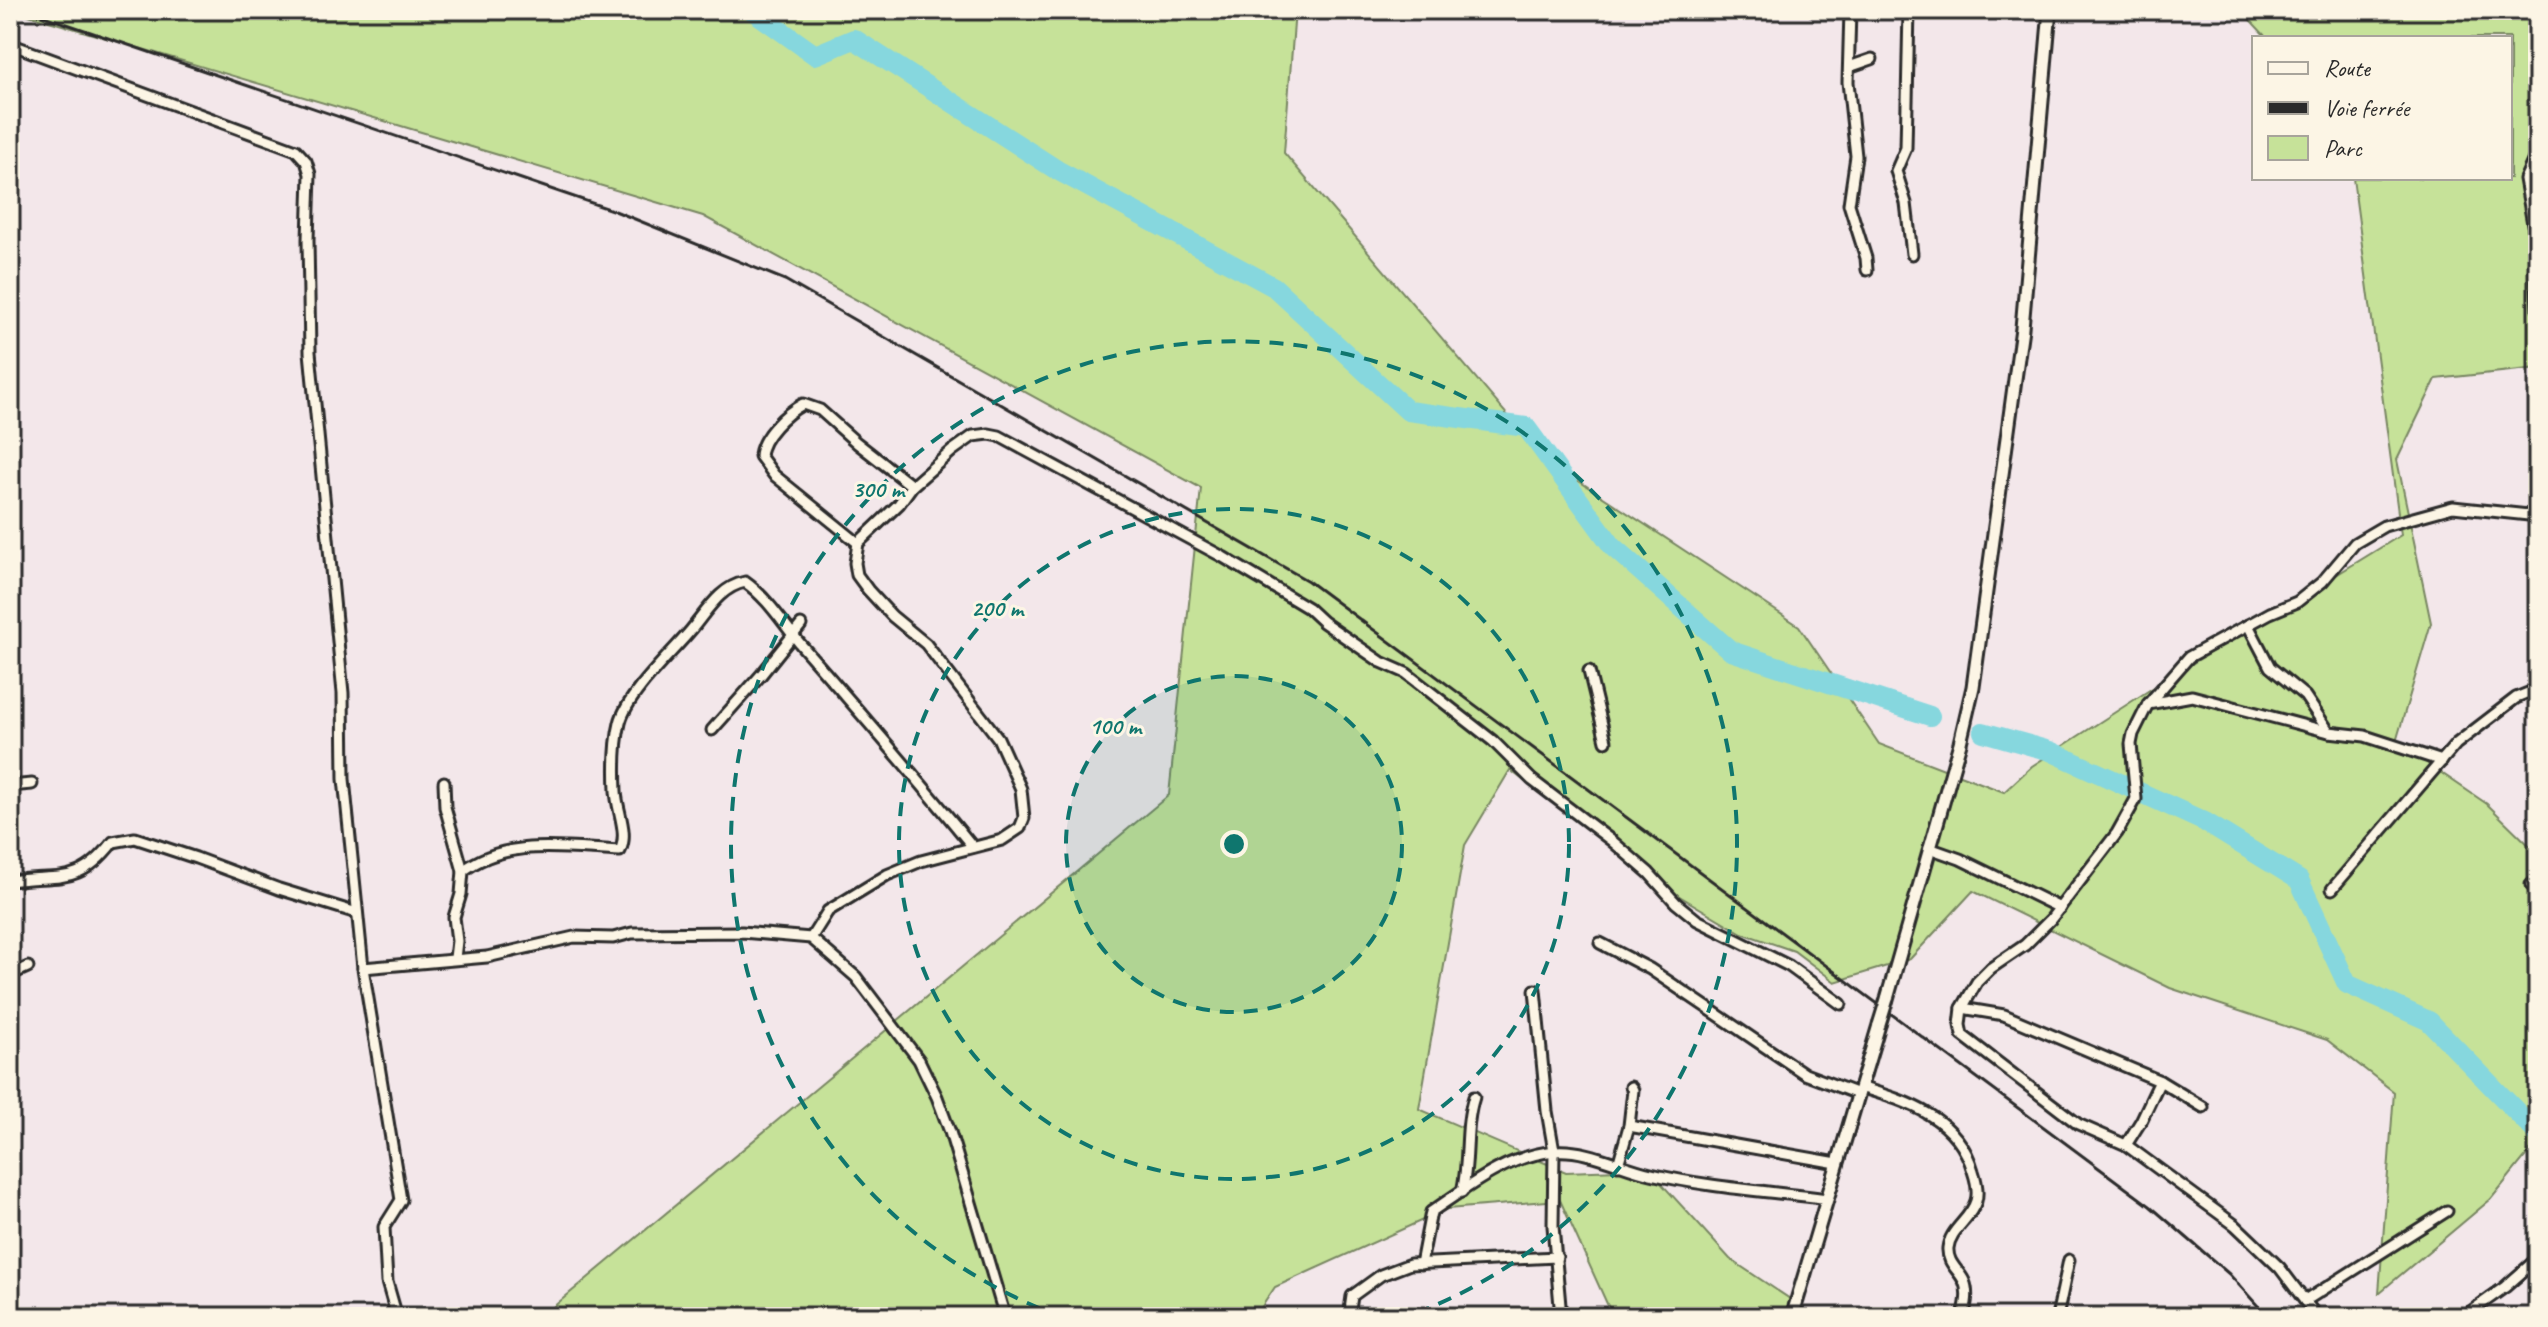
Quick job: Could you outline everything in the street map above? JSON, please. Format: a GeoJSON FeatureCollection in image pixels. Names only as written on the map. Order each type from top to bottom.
{"type":"FeatureCollection","features":[{"type":"Feature","properties":{"kind":"street"},"geometry":{"type":"LineString","coordinates":[[1813,10],[1821,10]]}},
{"type":"Feature","properties":{"kind":"street"},"geometry":{"type":"LineString","coordinates":[[1850,10],[1849,67],[1856,156],[1849,204],[1867,270]]}},
{"type":"Feature","properties":{"kind":"street"},"geometry":{"type":"LineString","coordinates":[[1909,10],[1906,148],[1896,171],[1906,203],[1912,254]]}},
{"type":"Feature","properties":{"kind":"street"},"geometry":{"type":"LineString","coordinates":[[1792,1317],[1887,999],[1973,687],[2022,328],[2050,10]]}},
{"type":"Feature","properties":{"kind":"street"},"geometry":{"type":"LineString","coordinates":[[10,44],[296,150],[306,161],[310,174],[310,352],[343,693],[344,779],[357,913],[363,968],[401,1200],[384,1227],[387,1282],[397,1317]]}},
{"type":"Feature","properties":{"kind":"street"},"geometry":{"type":"LineString","coordinates":[[1849,67],[1872,59]]}},
{"type":"Feature","properties":{"kind":"street"},"geometry":{"type":"LineString","coordinates":[[2538,150],[2525,179],[2534,230],[2538,309]]}},
{"type":"Feature","properties":{"kind":"street"},"geometry":{"type":"LineString","coordinates":[[858,543],[774,475],[760,456],[761,446],[791,410],[803,404],[820,410],[912,486]]}},
{"type":"Feature","properties":{"kind":"street"},"geometry":{"type":"LineString","coordinates":[[811,938],[828,911],[887,875],[921,861],[1002,840],[1020,828],[1024,818],[1021,789],[998,738],[926,644],[892,616],[857,575],[855,563],[858,543],[899,504],[912,486],[973,436],[989,434],[999,436],[1223,557],[1308,608],[1381,662],[1406,673],[1493,741],[1532,780],[1612,841],[1697,920],[1789,966],[1841,1004]]}},
{"type":"Feature","properties":{"kind":"street"},"geometry":{"type":"LineString","coordinates":[[2317,1317],[2280,1268],[2235,1225],[2126,1145],[2078,1124],[1962,1035],[1962,1008],[1984,974],[2025,945],[2060,908],[2117,833],[2136,799],[2131,744],[2133,734],[2148,704],[2189,657],[2297,602],[2322,582],[2355,543],[2384,526],[2453,507],[2538,516]]}},
{"type":"Feature","properties":{"kind":"street"},"geometry":{"type":"LineString","coordinates":[[463,871],[494,853],[564,846],[620,851],[625,841],[616,791],[620,720],[665,656],[689,633],[718,596],[735,584],[745,582],[755,589],[889,743],[973,847]]}},
{"type":"Feature","properties":{"kind":"street"},"geometry":{"type":"LineString","coordinates":[[712,730],[801,625]]}},
{"type":"Feature","properties":{"kind":"street"},"geometry":{"type":"LineString","coordinates":[[2248,625],[2270,667],[2305,696],[2329,732]]}},
{"type":"Feature","properties":{"kind":"street"},"geometry":{"type":"LineString","coordinates":[[1589,671],[1606,741]]}},
{"type":"Feature","properties":{"kind":"street"},"geometry":{"type":"LineString","coordinates":[[2332,889],[2456,744],[2516,698],[2538,689]]}},
{"type":"Feature","properties":{"kind":"street"},"geometry":{"type":"LineString","coordinates":[[2148,704],[2192,696],[2329,732],[2365,736],[2442,761]]}},
{"type":"Feature","properties":{"kind":"street"},"geometry":{"type":"LineString","coordinates":[[444,782],[445,807],[463,871],[461,894],[454,917],[457,941],[455,958]]}},
{"type":"Feature","properties":{"kind":"street"},"geometry":{"type":"LineString","coordinates":[[10,786],[32,784]]}},
{"type":"Feature","properties":{"kind":"street"},"geometry":{"type":"LineString","coordinates":[[10,881],[62,878],[82,873],[101,858],[113,842],[135,838],[357,913]]}},
{"type":"Feature","properties":{"kind":"street"},"geometry":{"type":"LineString","coordinates":[[1929,848],[1960,859],[2060,908]]}},
{"type":"Feature","properties":{"kind":"street"},"geometry":{"type":"LineString","coordinates":[[363,968],[487,957],[574,937],[613,938],[632,933],[742,932],[811,938],[856,977],[919,1060],[950,1132],[1005,1317]]}},
{"type":"Feature","properties":{"kind":"street"},"geometry":{"type":"LineString","coordinates":[[1600,943],[1650,969],[1805,1074],[1916,1105],[1957,1135],[1970,1159],[1976,1182],[1976,1202],[1951,1236],[1948,1249],[1949,1259],[1963,1279],[1966,1290],[1963,1317]]}},
{"type":"Feature","properties":{"kind":"street"},"geometry":{"type":"LineString","coordinates":[[10,975],[28,967]]}},
{"type":"Feature","properties":{"kind":"street"},"geometry":{"type":"LineString","coordinates":[[1535,990],[1554,1151],[1553,1226],[1561,1317]]}},
{"type":"Feature","properties":{"kind":"street"},"geometry":{"type":"LineString","coordinates":[[1962,1008],[2004,1015],[2160,1081],[2203,1107]]}},
{"type":"Feature","properties":{"kind":"street"},"geometry":{"type":"LineString","coordinates":[[2126,1145],[2160,1081]]}},
{"type":"Feature","properties":{"kind":"street"},"geometry":{"type":"LineString","coordinates":[[1618,1165],[1629,1126],[1631,1087]]}},
{"type":"Feature","properties":{"kind":"street"},"geometry":{"type":"LineString","coordinates":[[1462,1192],[1468,1170],[1468,1115],[1474,1097]]}},
{"type":"Feature","properties":{"kind":"street"},"geometry":{"type":"LineString","coordinates":[[1629,1126],[1837,1163]]}},
{"type":"Feature","properties":{"kind":"street"},"geometry":{"type":"LineString","coordinates":[[1421,1264],[1431,1212],[1494,1170],[1554,1151],[1578,1151],[1652,1174],[1740,1191],[1828,1199]]}},
{"type":"Feature","properties":{"kind":"street"},"geometry":{"type":"LineString","coordinates":[[2305,1301],[2447,1211]]}},
{"type":"Feature","properties":{"kind":"street"},"geometry":{"type":"LineString","coordinates":[[1346,1315],[1352,1296],[1381,1275],[1410,1264],[1557,1257]]}},
{"type":"Feature","properties":{"kind":"street"},"geometry":{"type":"LineString","coordinates":[[2463,1317],[2538,1258]]}},
{"type":"Feature","properties":{"kind":"street"},"geometry":{"type":"LineString","coordinates":[[2057,1317],[2069,1260]]}},
{"type":"Feature","properties":{"kind":"green space"},"geometry":{"type":"Polygon","coordinates":[[[12,10],[1295,10],[1284,153],[1544,458],[1799,626],[1879,744],[2004,792],[2032,766],[2401,535],[2353,180],[2512,180],[2512,36],[2265,36],[2241,10],[2538,10],[2538,368],[2436,379],[2397,460],[2431,623],[2396,742],[2487,804],[2538,854],[2538,1141],[2491,1199],[2379,1293],[2394,1092],[2327,1040],[2170,988],[1973,891],[1910,959],[1835,982],[1794,951],[1742,933],[1659,884],[1510,770],[1465,845],[1419,1109],[1566,1172],[1619,1170],[1661,1183],[1730,1259],[1790,1299],[1784,1317],[1613,1317],[1560,1200],[1447,1209],[1275,1287],[1255,1317],[541,1317],[1169,795],[1201,488],[703,216],[12,10]]]}},
{"type":"Feature","properties":{"kind":"waterway"},"geometry":{"type":"LineString","coordinates":[[752,10],[815,55],[854,39],[1057,170],[1274,287],[1408,411],[1526,427],[1613,547],[1731,651],[1930,716]]}},
{"type":"Feature","properties":{"kind":"waterway"},"geometry":{"type":"LineString","coordinates":[[1983,732],[2050,751],[2205,822],[2299,880],[2347,984],[2429,1021],[2538,1134]]}},
{"type":"Feature","properties":{"kind":"railway"},"geometry":{"type":"LineString","coordinates":[[26,10],[615,211],[785,280],[1308,581],[2150,1206],[2229,1274],[2268,1317]]}}]}
